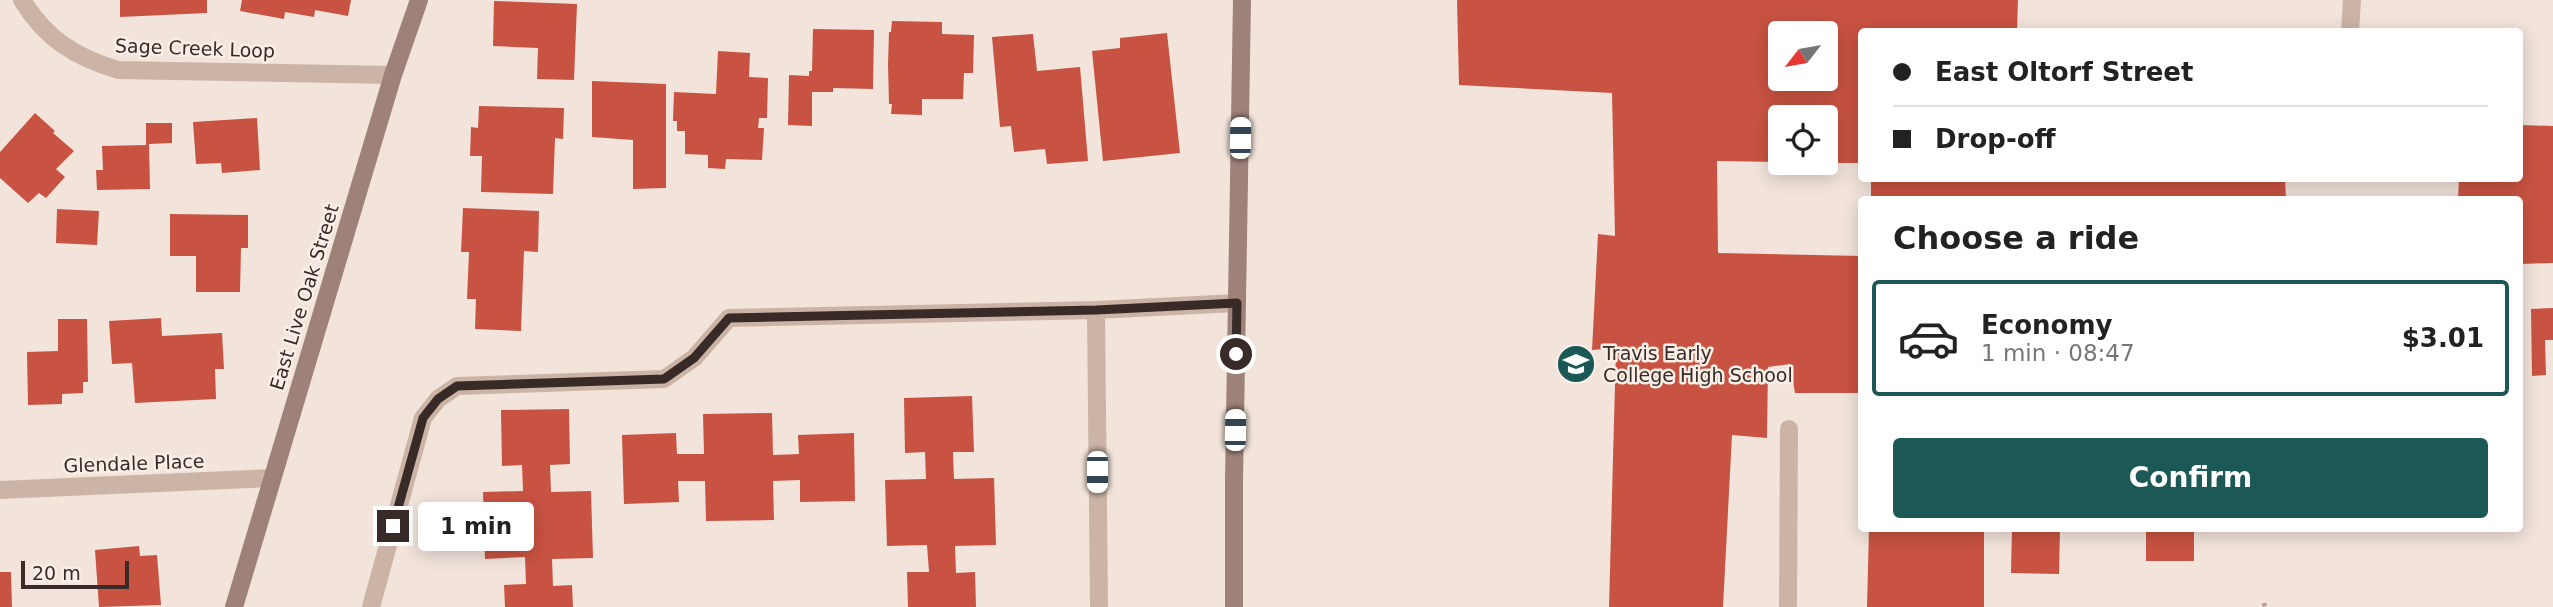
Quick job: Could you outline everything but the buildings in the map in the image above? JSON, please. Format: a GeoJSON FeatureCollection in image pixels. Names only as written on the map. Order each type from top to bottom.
{"type":"FeatureCollection","features":[{"type":"Feature","properties":{"kind":"street","name":"Sage Creek Loop"},"geometry":{"type":"LineString","coordinates":[[22,0],[34,19],[63,46],[93,62],[118,70],[393,75]]}},
{"type":"Feature","properties":{"kind":"street","name":"East Live Oak Street"},"geometry":{"type":"LineString","coordinates":[[234,607],[393,75],[419,0]]}},
{"type":"Feature","properties":{"kind":"street"},"geometry":{"type":"LineString","coordinates":[[1234,607],[1242,0]]}},
{"type":"Feature","properties":{"kind":"street"},"geometry":{"type":"LineString","coordinates":[[2350,28],[2352,0]]}},
{"type":"Feature","properties":{"kind":"street"},"geometry":{"type":"LineString","coordinates":[[371,607],[423,418],[438,399],[457,386],[664,379],[694,358],[729,318],[1096,310],[1237,303]]}},
{"type":"Feature","properties":{"kind":"street"},"geometry":{"type":"LineString","coordinates":[[1096,310],[1098,607]]}},
{"type":"Feature","properties":{"kind":"street"},"geometry":{"type":"LineString","coordinates":[[1788,429],[1788,607]]}},
{"type":"Feature","properties":{"kind":"street","name":"Glendale Place"},"geometry":{"type":"LineString","coordinates":[[0,490],[271,478]]}},
{"type":"Feature","properties":{"kind":"place","name":"Travis Early College High School"},"geometry":{"type":"Point","coordinates":[1576,364]}},
{"type":"Feature","properties":{"kind":"route"},"geometry":{"type":"LineString","coordinates":[[393,526],[423,418],[438,399],[457,386],[664,379],[694,358],[729,318],[1096,310],[1237,303],[1236,354]]}}]}
